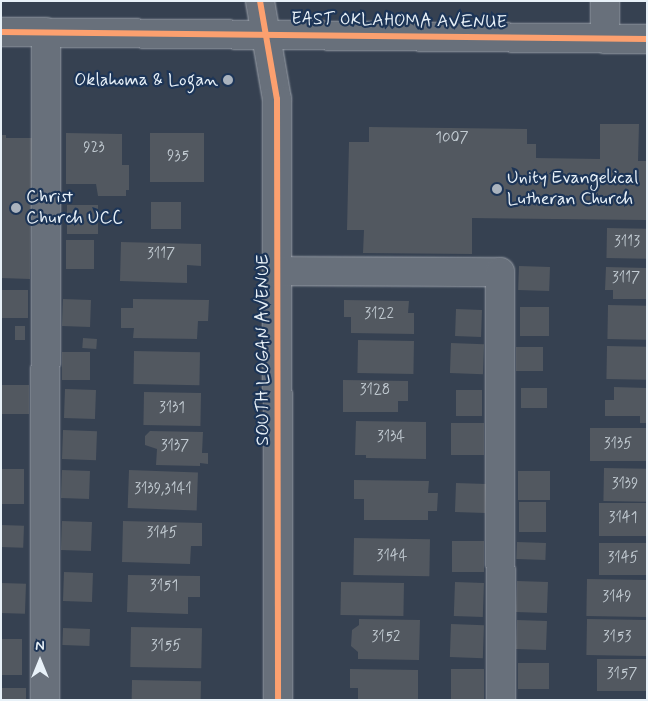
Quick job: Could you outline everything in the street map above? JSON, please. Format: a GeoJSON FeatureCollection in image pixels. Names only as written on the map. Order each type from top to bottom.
{"type":"FeatureCollection","features":[{"type":"Feature","properties":{"kind":"street","name":"SOUTH LOGAN AVENUE"},"geometry":{"type":"LineString","coordinates":[[260,1],[264,33],[277,92],[278,700]]}},
{"type":"Feature","properties":{"kind":"street"},"geometry":{"type":"LineString","coordinates":[[605,1],[605,39]]}},
{"type":"Feature","properties":{"kind":"street","name":"EAST OKLAHOMA AVENUE"},"geometry":{"type":"LineString","coordinates":[[1,32],[264,33],[647,39]]}},
{"type":"Feature","properties":{"kind":"street"},"geometry":{"type":"LineString","coordinates":[[45,700],[46,32]]}},
{"type":"Feature","properties":{"kind":"street"},"geometry":{"type":"LineString","coordinates":[[278,271],[500,272],[501,700]]}},
{"type":"Feature","properties":{"kind":"building","name":"Unity Evangelical Lutheran Church"},"geometry":{"type":"Polygon","coordinates":[[[600,124],[639,124],[638,161],[647,161],[647,220],[472,218],[472,254],[363,253],[364,230],[347,230],[349,142],[369,142],[369,127],[527,129],[527,144],[536,144],[536,158],[600,159],[600,124]]]}},
{"type":"Feature","properties":{"kind":"building"},"geometry":{"type":"Polygon","coordinates":[[[66,133],[122,134],[122,165],[129,165],[129,190],[126,190],[126,196],[98,196],[96,184],[66,184],[66,133]]]}},
{"type":"Feature","properties":{"kind":"building"},"geometry":{"type":"Polygon","coordinates":[[[150,133],[204,133],[204,182],[150,182],[150,133]]]}},
{"type":"Feature","properties":{"kind":"building","name":"Christ Church UCC"},"geometry":{"type":"Polygon","coordinates":[[[1,135],[6,135],[6,138],[32,138],[30,279],[1,278],[1,135]]]}},
{"type":"Feature","properties":{"kind":"building"},"geometry":{"type":"Polygon","coordinates":[[[151,202],[181,202],[181,229],[151,229],[151,202]]]}},
{"type":"Feature","properties":{"kind":"building"},"geometry":{"type":"Polygon","coordinates":[[[67,205],[98,205],[98,234],[67,234],[67,205]]]}},
{"type":"Feature","properties":{"kind":"building"},"geometry":{"type":"Polygon","coordinates":[[[607,228],[647,229],[646,259],[606,258],[607,228]]]}},
{"type":"Feature","properties":{"kind":"building"},"geometry":{"type":"Polygon","coordinates":[[[66,240],[94,240],[94,269],[66,269],[66,240]]]}},
{"type":"Feature","properties":{"kind":"building"},"geometry":{"type":"Polygon","coordinates":[[[121,242],[201,244],[201,266],[187,265],[187,283],[120,281],[121,242]]]}},
{"type":"Feature","properties":{"kind":"building"},"geometry":{"type":"Polygon","coordinates":[[[519,266],[550,267],[549,291],[518,290],[519,266]]]}},
{"type":"Feature","properties":{"kind":"building"},"geometry":{"type":"Polygon","coordinates":[[[606,267],[647,268],[647,299],[613,299],[613,290],[605,290],[606,267]]]}},
{"type":"Feature","properties":{"kind":"building"},"geometry":{"type":"Polygon","coordinates":[[[1,290],[28,290],[28,318],[1,318],[1,290]]]}},
{"type":"Feature","properties":{"kind":"building"},"geometry":{"type":"Polygon","coordinates":[[[63,299],[91,300],[90,327],[62,326],[63,299]]]}},
{"type":"Feature","properties":{"kind":"building"},"geometry":{"type":"Polygon","coordinates":[[[133,299],[209,300],[208,321],[198,321],[197,339],[133,338],[134,328],[121,328],[121,308],[133,308],[133,299]]]}},
{"type":"Feature","properties":{"kind":"building"},"geometry":{"type":"Polygon","coordinates":[[[344,300],[409,301],[408,313],[414,313],[414,334],[351,333],[351,317],[344,317],[344,300]]]}},
{"type":"Feature","properties":{"kind":"building"},"geometry":{"type":"Polygon","coordinates":[[[608,305],[647,306],[646,340],[607,339],[608,305]]]}},
{"type":"Feature","properties":{"kind":"building"},"geometry":{"type":"Polygon","coordinates":[[[520,307],[549,307],[549,336],[520,336],[520,307]]]}},
{"type":"Feature","properties":{"kind":"building"},"geometry":{"type":"Polygon","coordinates":[[[456,309],[482,310],[481,337],[455,336],[456,309]]]}},
{"type":"Feature","properties":{"kind":"building"},"geometry":{"type":"Polygon","coordinates":[[[15,326],[25,326],[25,340],[15,340],[15,326]]]}},
{"type":"Feature","properties":{"kind":"building"},"geometry":{"type":"Polygon","coordinates":[[[83,338],[97,339],[96,349],[82,348],[83,338]]]}},
{"type":"Feature","properties":{"kind":"building"},"geometry":{"type":"Polygon","coordinates":[[[358,340],[414,341],[413,374],[357,373],[358,340]]]}},
{"type":"Feature","properties":{"kind":"building"},"geometry":{"type":"Polygon","coordinates":[[[451,343],[484,344],[483,374],[450,373],[451,343]]]}},
{"type":"Feature","properties":{"kind":"building"},"geometry":{"type":"Polygon","coordinates":[[[607,346],[647,347],[646,380],[606,379],[607,346]]]}},
{"type":"Feature","properties":{"kind":"building"},"geometry":{"type":"Polygon","coordinates":[[[516,347],[543,347],[543,371],[516,371],[516,347]]]}},
{"type":"Feature","properties":{"kind":"building"},"geometry":{"type":"Polygon","coordinates":[[[134,351],[200,352],[199,385],[133,384],[134,351]]]}},
{"type":"Feature","properties":{"kind":"building"},"geometry":{"type":"Polygon","coordinates":[[[62,352],[90,352],[90,380],[62,380],[62,352]]]}},
{"type":"Feature","properties":{"kind":"building"},"geometry":{"type":"Polygon","coordinates":[[[343,380],[408,381],[408,401],[398,401],[398,412],[343,412],[343,380]]]}},
{"type":"Feature","properties":{"kind":"building"},"geometry":{"type":"Polygon","coordinates":[[[1,385],[29,385],[29,414],[1,414],[1,385]]]}},
{"type":"Feature","properties":{"kind":"building"},"geometry":{"type":"Polygon","coordinates":[[[614,387],[647,388],[647,423],[640,423],[640,416],[605,416],[605,400],[614,400],[614,387]]]}},
{"type":"Feature","properties":{"kind":"building"},"geometry":{"type":"Polygon","coordinates":[[[521,388],[547,388],[547,408],[521,408],[521,388]]]}},
{"type":"Feature","properties":{"kind":"building"},"geometry":{"type":"Polygon","coordinates":[[[65,389],[96,390],[95,419],[64,418],[65,389]]]}},
{"type":"Feature","properties":{"kind":"building"},"geometry":{"type":"Polygon","coordinates":[[[456,390],[482,390],[482,416],[456,416],[456,390]]]}},
{"type":"Feature","properties":{"kind":"building"},"geometry":{"type":"Polygon","coordinates":[[[144,392],[201,393],[200,426],[143,425],[144,392]]]}},
{"type":"Feature","properties":{"kind":"building"},"geometry":{"type":"Polygon","coordinates":[[[356,421],[426,422],[426,459],[366,458],[366,455],[355,455],[356,421]]]}},
{"type":"Feature","properties":{"kind":"building"},"geometry":{"type":"Polygon","coordinates":[[[451,423],[484,423],[484,455],[451,455],[451,423]]]}},
{"type":"Feature","properties":{"kind":"building"},"geometry":{"type":"Polygon","coordinates":[[[590,428],[647,428],[647,461],[590,461],[590,428]]]}},
{"type":"Feature","properties":{"kind":"building"},"geometry":{"type":"Polygon","coordinates":[[[63,430],[97,431],[96,460],[62,459],[63,430]]]}},
{"type":"Feature","properties":{"kind":"building"},"geometry":{"type":"Polygon","coordinates":[[[150,431],[203,432],[202,453],[208,453],[208,464],[200,463],[200,466],[156,465],[157,449],[145,445],[145,436],[150,431]]]}},
{"type":"Feature","properties":{"kind":"building"},"geometry":{"type":"Polygon","coordinates":[[[604,468],[647,469],[646,502],[603,501],[604,468]]]}},
{"type":"Feature","properties":{"kind":"building"},"geometry":{"type":"Polygon","coordinates":[[[1,469],[24,469],[24,504],[1,504],[1,469]]]}},
{"type":"Feature","properties":{"kind":"building"},"geometry":{"type":"Polygon","coordinates":[[[62,470],[90,471],[89,499],[61,498],[62,470]]]}},
{"type":"Feature","properties":{"kind":"building"},"geometry":{"type":"Polygon","coordinates":[[[129,470],[198,472],[197,510],[128,508],[129,470]]]}},
{"type":"Feature","properties":{"kind":"building"},"geometry":{"type":"Polygon","coordinates":[[[518,471],[550,471],[550,500],[518,500],[518,471]]]}},
{"type":"Feature","properties":{"kind":"building"},"geometry":{"type":"Polygon","coordinates":[[[354,480],[429,481],[428,493],[438,493],[437,511],[428,511],[428,520],[364,520],[364,499],[354,499],[354,480]]]}},
{"type":"Feature","properties":{"kind":"building"},"geometry":{"type":"Polygon","coordinates":[[[456,483],[486,484],[485,513],[455,512],[456,483]]]}},
{"type":"Feature","properties":{"kind":"building"},"geometry":{"type":"Polygon","coordinates":[[[519,502],[546,502],[546,532],[519,532],[519,502]]]}},
{"type":"Feature","properties":{"kind":"building"},"geometry":{"type":"Polygon","coordinates":[[[599,503],[647,503],[647,536],[599,536],[599,503]]]}},
{"type":"Feature","properties":{"kind":"building"},"geometry":{"type":"Polygon","coordinates":[[[62,521],[92,522],[91,551],[61,550],[62,521]]]}},
{"type":"Feature","properties":{"kind":"building"},"geometry":{"type":"Polygon","coordinates":[[[123,521],[202,523],[202,546],[191,546],[190,564],[122,562],[123,521]]]}},
{"type":"Feature","properties":{"kind":"building"},"geometry":{"type":"Polygon","coordinates":[[[1,525],[24,526],[23,548],[1,547],[1,525]]]}},
{"type":"Feature","properties":{"kind":"building"},"geometry":{"type":"Polygon","coordinates":[[[354,538],[430,539],[429,576],[353,575],[354,538]]]}},
{"type":"Feature","properties":{"kind":"building"},"geometry":{"type":"Polygon","coordinates":[[[452,541],[484,541],[484,572],[452,572],[452,541]]]}},
{"type":"Feature","properties":{"kind":"building"},"geometry":{"type":"Polygon","coordinates":[[[517,542],[546,543],[545,560],[516,559],[517,542]]]}},
{"type":"Feature","properties":{"kind":"building"},"geometry":{"type":"Polygon","coordinates":[[[599,543],[647,543],[647,575],[599,575],[599,543]]]}},
{"type":"Feature","properties":{"kind":"building"},"geometry":{"type":"Polygon","coordinates":[[[64,572],[93,573],[92,602],[63,601],[64,572]]]}},
{"type":"Feature","properties":{"kind":"building"},"geometry":{"type":"Polygon","coordinates":[[[128,575],[200,576],[200,597],[188,597],[188,614],[127,612],[128,575]]]}},
{"type":"Feature","properties":{"kind":"building"},"geometry":{"type":"Polygon","coordinates":[[[587,579],[647,580],[646,617],[586,616],[587,579]]]}},
{"type":"Feature","properties":{"kind":"building"},"geometry":{"type":"Polygon","coordinates":[[[517,581],[548,582],[547,613],[516,612],[517,581]]]}},
{"type":"Feature","properties":{"kind":"building"},"geometry":{"type":"Polygon","coordinates":[[[341,582],[404,583],[403,616],[340,615],[341,582]]]}},
{"type":"Feature","properties":{"kind":"building"},"geometry":{"type":"Polygon","coordinates":[[[455,582],[484,583],[483,617],[454,616],[455,582]]]}},
{"type":"Feature","properties":{"kind":"building"},"geometry":{"type":"Polygon","coordinates":[[[1,583],[26,584],[25,614],[1,613],[1,583]]]}},
{"type":"Feature","properties":{"kind":"building"},"geometry":{"type":"Polygon","coordinates":[[[359,619],[420,620],[419,660],[358,659],[358,652],[351,646],[352,630],[359,625],[359,619]]]}},
{"type":"Feature","properties":{"kind":"building"},"geometry":{"type":"Polygon","coordinates":[[[587,619],[647,620],[646,656],[586,655],[587,619]]]}},
{"type":"Feature","properties":{"kind":"building"},"geometry":{"type":"Polygon","coordinates":[[[517,620],[547,621],[546,650],[516,649],[517,620]]]}},
{"type":"Feature","properties":{"kind":"building"},"geometry":{"type":"Polygon","coordinates":[[[451,624],[484,625],[483,658],[450,657],[451,624]]]}},
{"type":"Feature","properties":{"kind":"building"},"geometry":{"type":"Polygon","coordinates":[[[131,627],[202,628],[201,668],[130,667],[131,627]]]}},
{"type":"Feature","properties":{"kind":"building"},"geometry":{"type":"Polygon","coordinates":[[[63,628],[90,629],[89,646],[62,645],[63,628]]]}},
{"type":"Feature","properties":{"kind":"building"},"geometry":{"type":"Polygon","coordinates":[[[1,639],[22,639],[22,675],[1,675],[1,639]]]}},
{"type":"Feature","properties":{"kind":"building"},"geometry":{"type":"Polygon","coordinates":[[[597,659],[647,659],[647,691],[597,691],[597,659]]]}},
{"type":"Feature","properties":{"kind":"building"},"geometry":{"type":"Polygon","coordinates":[[[518,663],[549,663],[549,689],[518,689],[518,663]]]}},
{"type":"Feature","properties":{"kind":"building"},"geometry":{"type":"Polygon","coordinates":[[[350,669],[418,670],[418,700],[358,700],[358,688],[350,688],[350,669]]]}},
{"type":"Feature","properties":{"kind":"building"},"geometry":{"type":"Polygon","coordinates":[[[451,669],[484,669],[484,700],[451,700],[451,669]]]}},
{"type":"Feature","properties":{"kind":"building"},"geometry":{"type":"Polygon","coordinates":[[[132,680],[201,681],[201,700],[132,700],[132,680]]]}},
{"type":"Feature","properties":{"kind":"building"},"geometry":{"type":"Polygon","coordinates":[[[1,688],[26,688],[26,700],[1,700],[1,688]]]}},
{"type":"Feature","properties":{"kind":"cycle path"},"geometry":{"type":"LineString","coordinates":[[260,1],[277,99],[278,700]]}},
{"type":"Feature","properties":{"kind":"cycle path"},"geometry":{"type":"LineString","coordinates":[[1,32],[647,39]]}},
{"type":"Feature","properties":{"kind":"place","name":"Oklahoma & Logan"},"geometry":{"type":"Point","coordinates":[228,80]}},
{"type":"Feature","properties":{"kind":"place","name":"Unity Evangelical Lutheran Church"},"geometry":{"type":"Point","coordinates":[497,189]}},
{"type":"Feature","properties":{"kind":"place","name":"Christ Church UCC"},"geometry":{"type":"Point","coordinates":[16,208]}}]}
